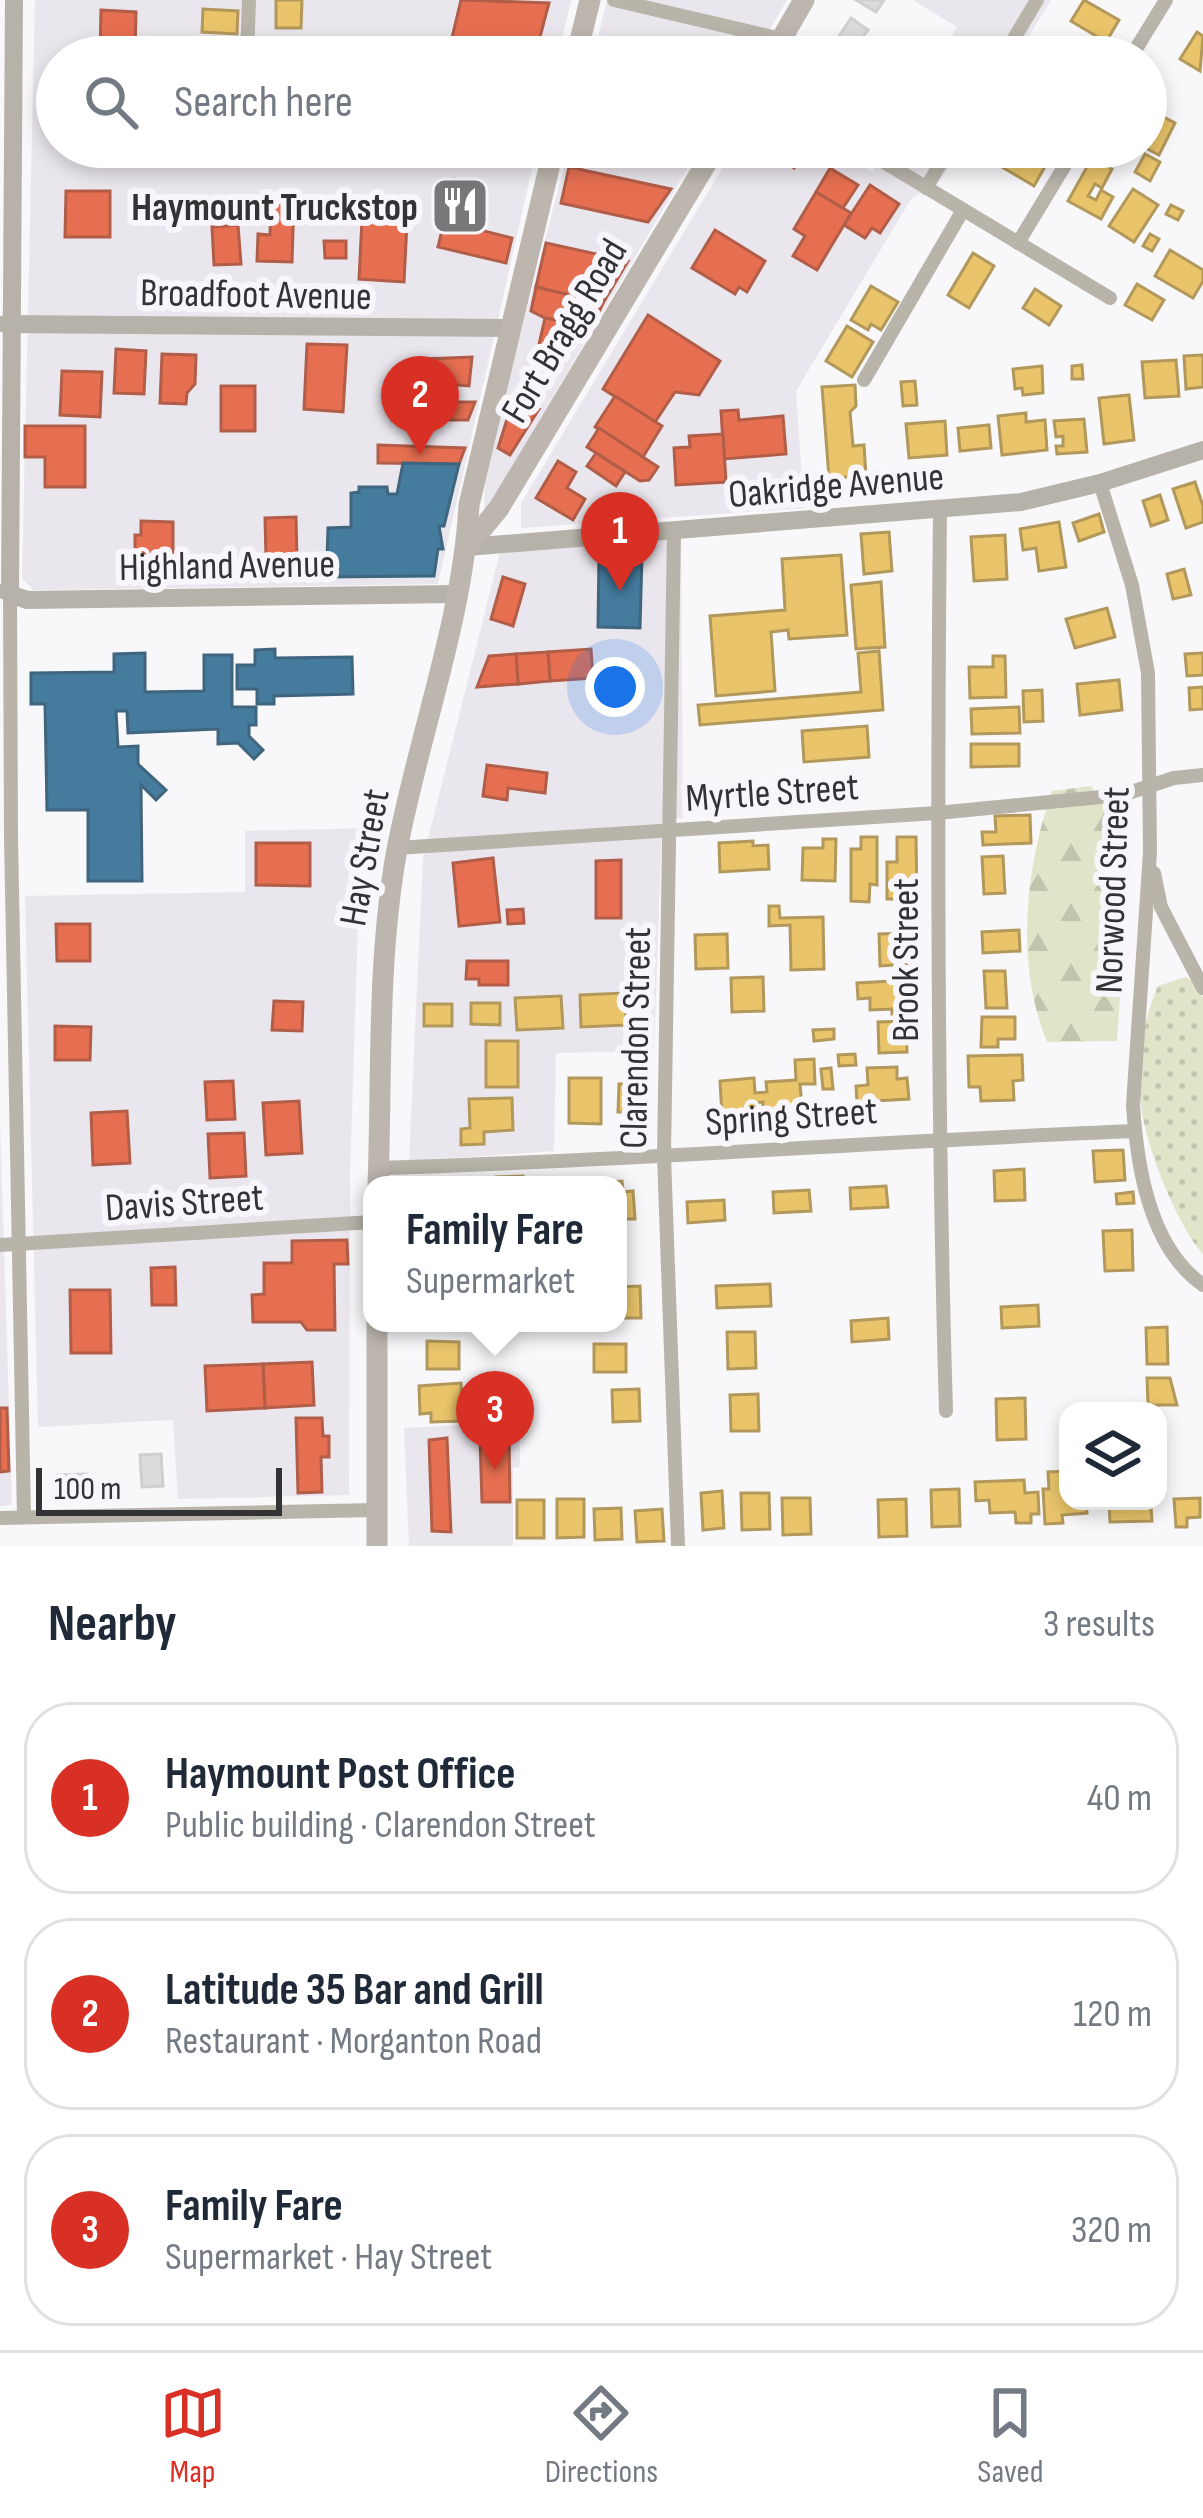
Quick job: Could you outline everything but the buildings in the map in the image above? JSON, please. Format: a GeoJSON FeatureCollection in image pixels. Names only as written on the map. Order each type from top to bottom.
{"type":"FeatureCollection","features":[{"type":"Feature","properties":{"kind":"main road"},"geometry":{"type":"LineString","coordinates":[[581,36],[590,0]]}},
{"type":"Feature","properties":{"kind":"main road"},"geometry":{"type":"LineString","coordinates":[[783,36],[804,0]]}},
{"type":"Feature","properties":{"kind":"main road","name":"Hay Street"},"geometry":{"type":"LineString","coordinates":[[379,1176],[382,972],[397,848],[467,547],[469,505],[549,168]]}},
{"type":"Feature","properties":{"kind":"main road","name":"Fort Bragg Road"},"geometry":{"type":"LineString","coordinates":[[467,547],[512,486],[703,168]]}},
{"type":"Feature","properties":{"kind":"main road"},"geometry":{"type":"LineString","coordinates":[[476,474],[512,486]]}},
{"type":"Feature","properties":{"kind":"main road"},"geometry":{"type":"LineString","coordinates":[[376,1546],[377,1332]]}},
{"type":"Feature","properties":{"kind":"street"},"geometry":{"type":"LineString","coordinates":[[14,0],[6,86],[5,837],[24,1517]]}},
{"type":"Feature","properties":{"kind":"street"},"geometry":{"type":"LineString","coordinates":[[248,36],[249,0]]}},
{"type":"Feature","properties":{"kind":"street"},"geometry":{"type":"LineString","coordinates":[[614,0],[736,36]]}},
{"type":"Feature","properties":{"kind":"street"},"geometry":{"type":"LineString","coordinates":[[1016,36],[1037,0]]}},
{"type":"Feature","properties":{"kind":"street"},"geometry":{"type":"LineString","coordinates":[[1144,36],[1166,0]]}},
{"type":"Feature","properties":{"kind":"street"},"geometry":{"type":"LineString","coordinates":[[893,168],[1110,298]]}},
{"type":"Feature","properties":{"kind":"street"},"geometry":{"type":"LineString","coordinates":[[926,188],[938,168]]}},
{"type":"Feature","properties":{"kind":"street"},"geometry":{"type":"LineString","coordinates":[[1018,243],[1063,168]]}},
{"type":"Feature","properties":{"kind":"street"},"geometry":{"type":"LineString","coordinates":[[864,380],[963,210]]}},
{"type":"Feature","properties":{"kind":"street","name":"Broadfoot Avenue"},"geometry":{"type":"LineString","coordinates":[[6,324],[511,328]]}},
{"type":"Feature","properties":{"kind":"street","name":"Oakridge Avenue"},"geometry":{"type":"LineString","coordinates":[[467,547],[1021,502],[1100,484],[1203,450]]}},
{"type":"Feature","properties":{"kind":"street","name":"Norwood Street"},"geometry":{"type":"LineString","coordinates":[[1100,484],[1142,629],[1149,696],[1150,852],[1135,1131],[1155,1218],[1174,1257],[1203,1285]]}},
{"type":"Feature","properties":{"kind":"street","name":"Brook Street"},"geometry":{"type":"LineString","coordinates":[[940,509],[938,1138],[946,1411]]}},
{"type":"Feature","properties":{"kind":"street","name":"Clarendon Street"},"geometry":{"type":"LineString","coordinates":[[674,530],[664,1156],[678,1546]]}},
{"type":"Feature","properties":{"kind":"street","name":"Highland Avenue"},"geometry":{"type":"LineString","coordinates":[[5,592],[27,600],[456,593]]}},
{"type":"Feature","properties":{"kind":"street","name":"Myrtle Street"},"geometry":{"type":"LineString","coordinates":[[397,848],[938,813],[1122,795],[1149,784],[1203,775]]}},
{"type":"Feature","properties":{"kind":"street"},"geometry":{"type":"LineString","coordinates":[[1150,852],[1161,907],[1203,988]]}},
{"type":"Feature","properties":{"kind":"street","name":"Spring Street"},"geometry":{"type":"LineString","coordinates":[[393,1176],[938,1138],[1135,1131]]}},
{"type":"Feature","properties":{"kind":"street","name":"Davis Street"},"geometry":{"type":"LineString","coordinates":[[0,1245],[363,1223]]}},
{"type":"Feature","properties":{"kind":"street"},"geometry":{"type":"LineString","coordinates":[[0,1517],[376,1510]]}},
{"type":"Feature","properties":{"kind":"shaded area"},"geometry":{"type":"Polygon","coordinates":[[[35,0],[571,0],[563,36],[36,36],[36,168],[532,168],[438,584],[33,590],[22,578],[35,0]]]}},
{"type":"Feature","properties":{"kind":"shaded area"},"geometry":{"type":"Polygon","coordinates":[[[607,0],[787,0],[766,36],[598,36],[607,0]]]}},
{"type":"Feature","properties":{"kind":"shaded area"},"geometry":{"type":"Polygon","coordinates":[[[913,0],[1051,0],[1029,36],[952,36],[957,27],[913,0]]]}},
{"type":"Feature","properties":{"kind":"shaded area"},"geometry":{"type":"Polygon","coordinates":[[[564,168],[688,168],[484,514],[485,473],[564,168]]]}},
{"type":"Feature","properties":{"kind":"shaded area"},"geometry":{"type":"Polygon","coordinates":[[[722,168],[865,168],[872,172],[874,168],[948,168],[941,180],[911,199],[796,391],[804,508],[521,528],[521,503],[722,168]]]}},
{"type":"Feature","properties":{"kind":"shaded area"},"geometry":{"type":"Polygon","coordinates":[[[681,539],[683,818],[662,821],[654,1051],[556,1053],[554,1151],[409,1161],[423,859],[500,552],[681,539]]]}},
{"type":"Feature","properties":{"kind":"shaded area"},"geometry":{"type":"Polygon","coordinates":[[[374,828],[358,924],[350,1175],[349,1495],[178,1499],[173,1420],[38,1427],[25,896],[245,892],[245,831],[374,828]]]}},
{"type":"Feature","properties":{"kind":"shaded area"},"geometry":{"type":"Polygon","coordinates":[[[0,1122],[12,1505],[0,1506],[0,1122]]]}},
{"type":"Feature","properties":{"kind":"shaded area"},"geometry":{"type":"Polygon","coordinates":[[[520,1422],[520,1467],[513,1468],[513,1546],[409,1546],[404,1428],[520,1422]]]}},
{"type":"Feature","properties":{"kind":"green space"},"geometry":{"type":"Polygon","coordinates":[[[1091,786],[1131,840],[1117,1041],[1047,1042],[1030,981],[1027,949],[1035,852],[1052,791],[1091,786]]]}},
{"type":"Feature","properties":{"kind":"green space"},"geometry":{"type":"Polygon","coordinates":[[[1186,977],[1203,998],[1203,1255],[1164,1185],[1149,1144],[1139,1077],[1148,1014],[1158,986],[1186,977]]]}},
{"type":"Feature","properties":{"kind":"place","name":"Haymount Truckstop"},"geometry":{"type":"Point","coordinates":[460,206]}},
{"type":"Feature","properties":{"kind":"place","name":"Latitude 35 Bar and Grill"},"geometry":{"type":"Point","coordinates":[420,455]}},
{"type":"Feature","properties":{"kind":"place","name":"Haymount Post Office"},"geometry":{"type":"Point","coordinates":[620,591]}},
{"type":"Feature","properties":{"kind":"place","name":"Family Fare"},"geometry":{"type":"Point","coordinates":[495,1470]}}]}
